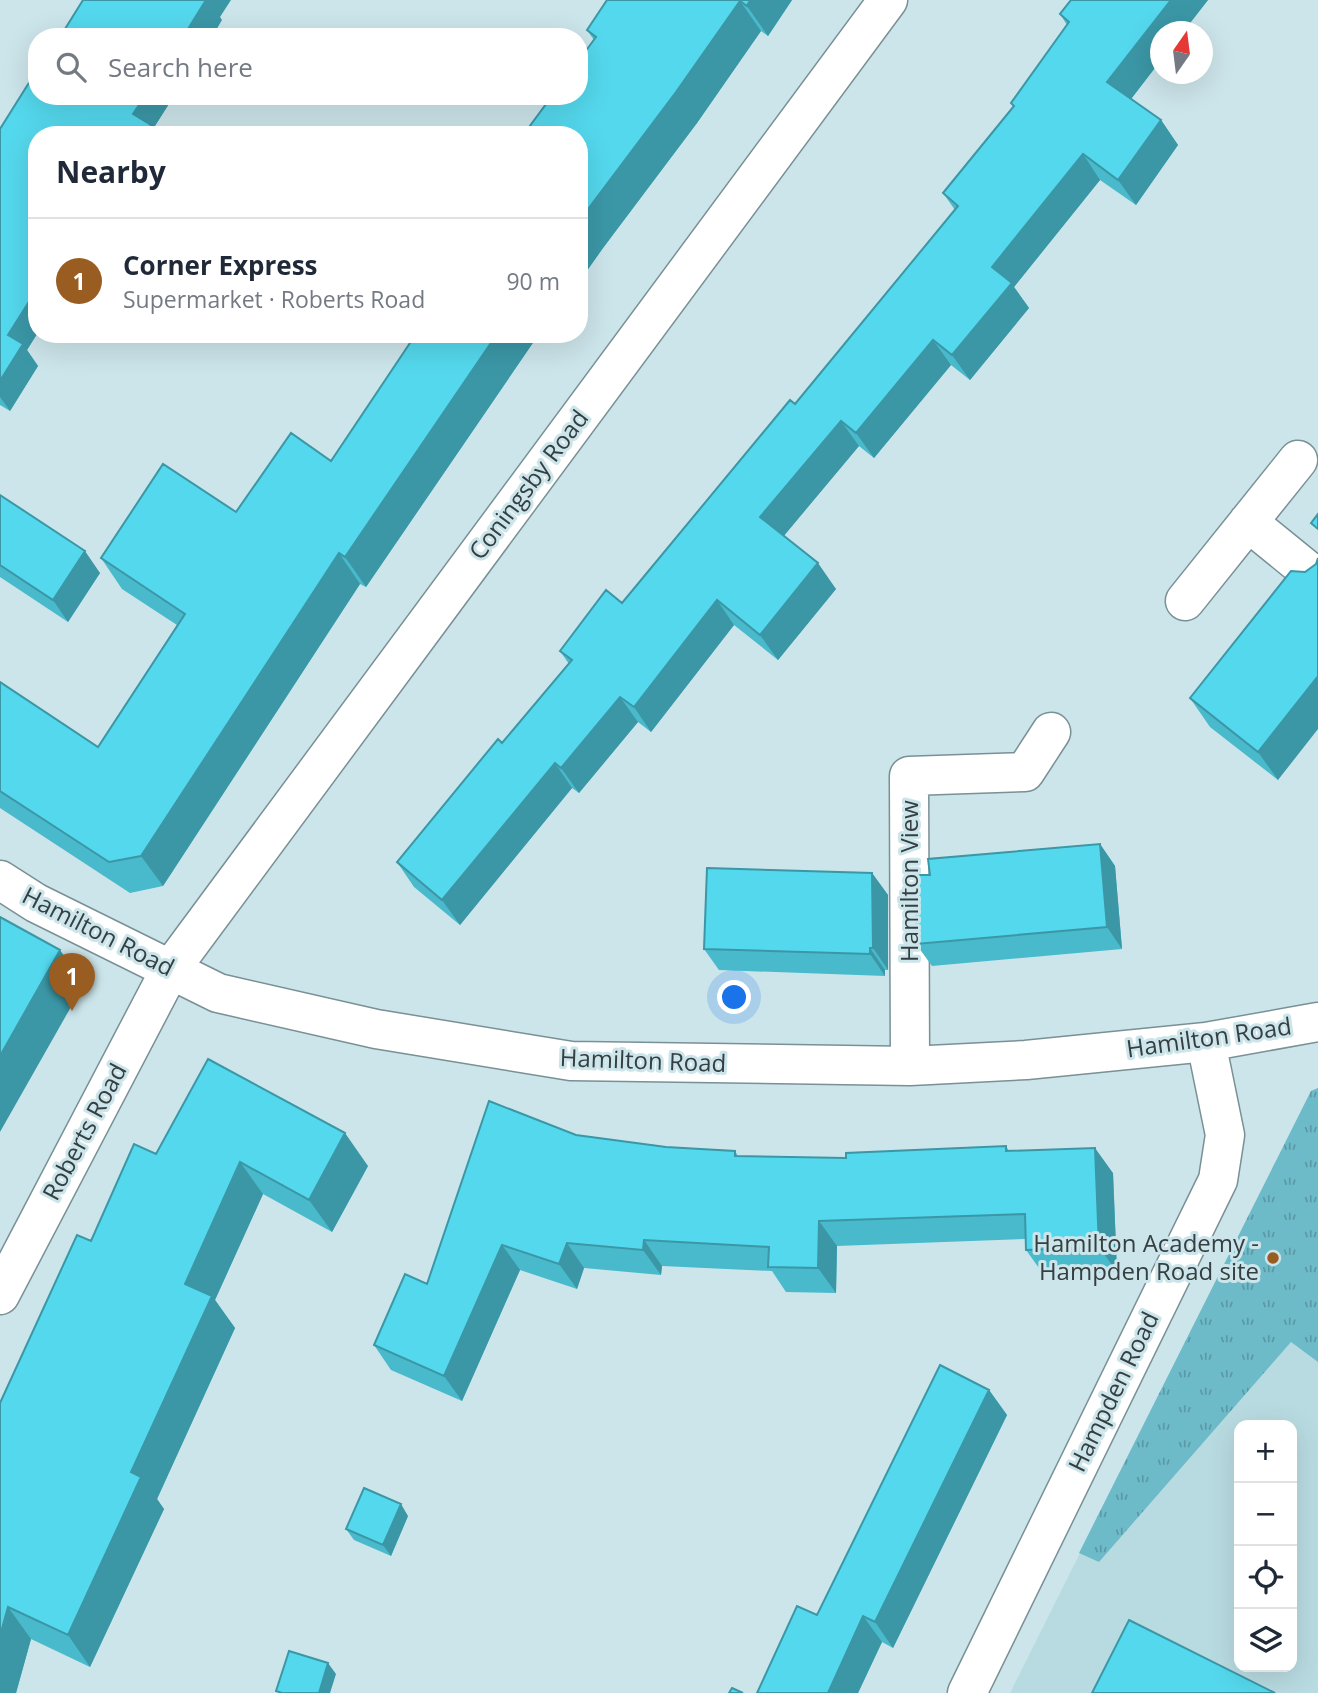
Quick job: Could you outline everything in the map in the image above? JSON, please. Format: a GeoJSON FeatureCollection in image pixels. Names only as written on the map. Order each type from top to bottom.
{"type":"FeatureCollection","features":[{"type":"Feature","properties":{"kind":"street","name":"Coningsby Road"},"geometry":{"type":"LineString","coordinates":[[170,970],[888,0]]}},
{"type":"Feature","properties":{"kind":"street"},"geometry":{"type":"LineString","coordinates":[[1185,601],[1298,460]]}},
{"type":"Feature","properties":{"kind":"street"},"geometry":{"type":"LineString","coordinates":[[1248,522],[1318,579]]}},
{"type":"Feature","properties":{"kind":"street","name":"Hamilton View"},"geometry":{"type":"LineString","coordinates":[[910,1066],[909,776],[1025,772],[1051,732]]}},
{"type":"Feature","properties":{"kind":"street","name":"Hamilton Road"},"geometry":{"type":"LineString","coordinates":[[0,880],[36,903],[218,993],[376,1029],[571,1061],[910,1066],[1026,1060],[1206,1042],[1318,1022]]}},
{"type":"Feature","properties":{"kind":"street","name":"Roberts Road"},"geometry":{"type":"LineString","coordinates":[[0,1295],[170,970]]}},
{"type":"Feature","properties":{"kind":"street","name":"Hampden Road"},"geometry":{"type":"LineString","coordinates":[[967,1693],[1218,1180],[1225,1135],[1206,1042]]}},
{"type":"Feature","properties":{"kind":"shaded area","name":"Hamilton Academy - Hampden Road site"},"geometry":{"type":"Polygon","coordinates":[[[1318,1088],[1318,1693],[1010,1693],[1311,1091],[1318,1088]]]}},
{"type":"Feature","properties":{"kind":"green space"},"geometry":{"type":"Polygon","coordinates":[[[1318,1088],[1318,1362],[1291,1342],[1099,1562],[1079,1553],[1311,1091],[1318,1088]]]}},
{"type":"Feature","properties":{"kind":"building"},"geometry":{"type":"Polygon","coordinates":[[[83,0],[206,0],[189,28],[66,28],[83,0]]]}},
{"type":"Feature","properties":{"kind":"building"},"geometry":{"type":"Polygon","coordinates":[[[607,0],[750,0],[747,6],[740,1],[588,209],[588,126],[530,126],[545,105],[588,105],[588,48],[596,37],[588,28],[607,0]]]}},
{"type":"Feature","properties":{"kind":"building"},"geometry":{"type":"Polygon","coordinates":[[[1071,0],[1171,0],[1155,21],[1150,21],[1150,27],[1107,82],[1161,120],[1118,180],[1083,154],[992,267],[1012,283],[952,355],[933,340],[856,433],[841,421],[760,517],[818,563],[760,635],[717,600],[634,707],[620,697],[561,768],[555,763],[442,900],[397,862],[498,739],[502,743],[572,660],[560,651],[606,590],[622,603],[790,400],[795,404],[958,206],[943,193],[1014,106],[1011,103],[1069,22],[1060,14],[1071,0]]]}},
{"type":"Feature","properties":{"kind":"building"},"geometry":{"type":"Polygon","coordinates":[[[28,84],[28,105],[139,105],[133,114],[151,125],[28,126],[28,303],[8,335],[23,344],[0,381],[0,129],[28,84]]]}},
{"type":"Feature","properties":{"kind":"building"},"geometry":{"type":"Polygon","coordinates":[[[410,343],[491,343],[345,557],[339,553],[141,856],[109,862],[0,791],[0,682],[98,747],[185,614],[101,558],[163,464],[236,512],[291,433],[331,461],[410,343]]]}},
{"type":"Feature","properties":{"kind":"building"},"geometry":{"type":"Polygon","coordinates":[[[0,495],[85,551],[53,600],[0,565],[0,495]]]}},
{"type":"Feature","properties":{"kind":"building"},"geometry":{"type":"Polygon","coordinates":[[[1318,514],[1318,529],[1311,523],[1318,514]]]}},
{"type":"Feature","properties":{"kind":"building"},"geometry":{"type":"Polygon","coordinates":[[[1318,558],[1318,676],[1258,752],[1190,698],[1291,571],[1305,572],[1316,564],[1318,558]]]}},
{"type":"Feature","properties":{"kind":"building"},"geometry":{"type":"Polygon","coordinates":[[[1100,844],[1107,927],[916,944],[916,875],[930,875],[928,859],[1100,844]]]}},
{"type":"Feature","properties":{"kind":"building"},"geometry":{"type":"Polygon","coordinates":[[[707,868],[872,873],[873,948],[870,948],[870,954],[704,949],[707,868]]]}},
{"type":"Feature","properties":{"kind":"building"},"geometry":{"type":"Polygon","coordinates":[[[0,917],[60,950],[0,1056],[0,917]]]}},
{"type":"Feature","properties":{"kind":"building"},"geometry":{"type":"Polygon","coordinates":[[[208,1059],[345,1133],[309,1200],[240,1162],[185,1284],[212,1296],[131,1472],[141,1477],[68,1635],[8,1607],[0,1636],[0,1403],[77,1235],[91,1241],[134,1144],[156,1154],[208,1059]]]}},
{"type":"Feature","properties":{"kind":"building"},"geometry":{"type":"Polygon","coordinates":[[[489,1101],[576,1135],[666,1147],[735,1151],[735,1156],[846,1158],[846,1153],[1006,1146],[1006,1151],[1095,1148],[1099,1247],[1026,1250],[1025,1214],[819,1221],[818,1268],[768,1267],[769,1247],[644,1240],[643,1250],[567,1243],[559,1264],[502,1245],[444,1376],[374,1345],[405,1274],[427,1284],[489,1101]]]}},
{"type":"Feature","properties":{"kind":"building"},"geometry":{"type":"Polygon","coordinates":[[[940,1365],[989,1390],[875,1622],[863,1616],[828,1693],[757,1693],[797,1606],[817,1615],[940,1365]]]}},
{"type":"Feature","properties":{"kind":"building"},"geometry":{"type":"Polygon","coordinates":[[[364,1488],[401,1504],[383,1545],[346,1529],[364,1488]]]}},
{"type":"Feature","properties":{"kind":"building"},"geometry":{"type":"Polygon","coordinates":[[[1129,1620],[1275,1693],[1092,1693],[1129,1620]]]}},
{"type":"Feature","properties":{"kind":"building"},"geometry":{"type":"Polygon","coordinates":[[[289,1651],[328,1663],[319,1693],[276,1691],[289,1651]]]}},
{"type":"Feature","properties":{"kind":"building"},"geometry":{"type":"Polygon","coordinates":[[[732,1688],[743,1693],[729,1693],[732,1688]]]}},
{"type":"Feature","properties":{"kind":"place","name":"Corner Express"},"geometry":{"type":"Point","coordinates":[72,1011]}},
{"type":"Feature","properties":{"kind":"place","name":"Hamilton Academy - Hampden Road site"},"geometry":{"type":"Point","coordinates":[1273,1258]}}]}
